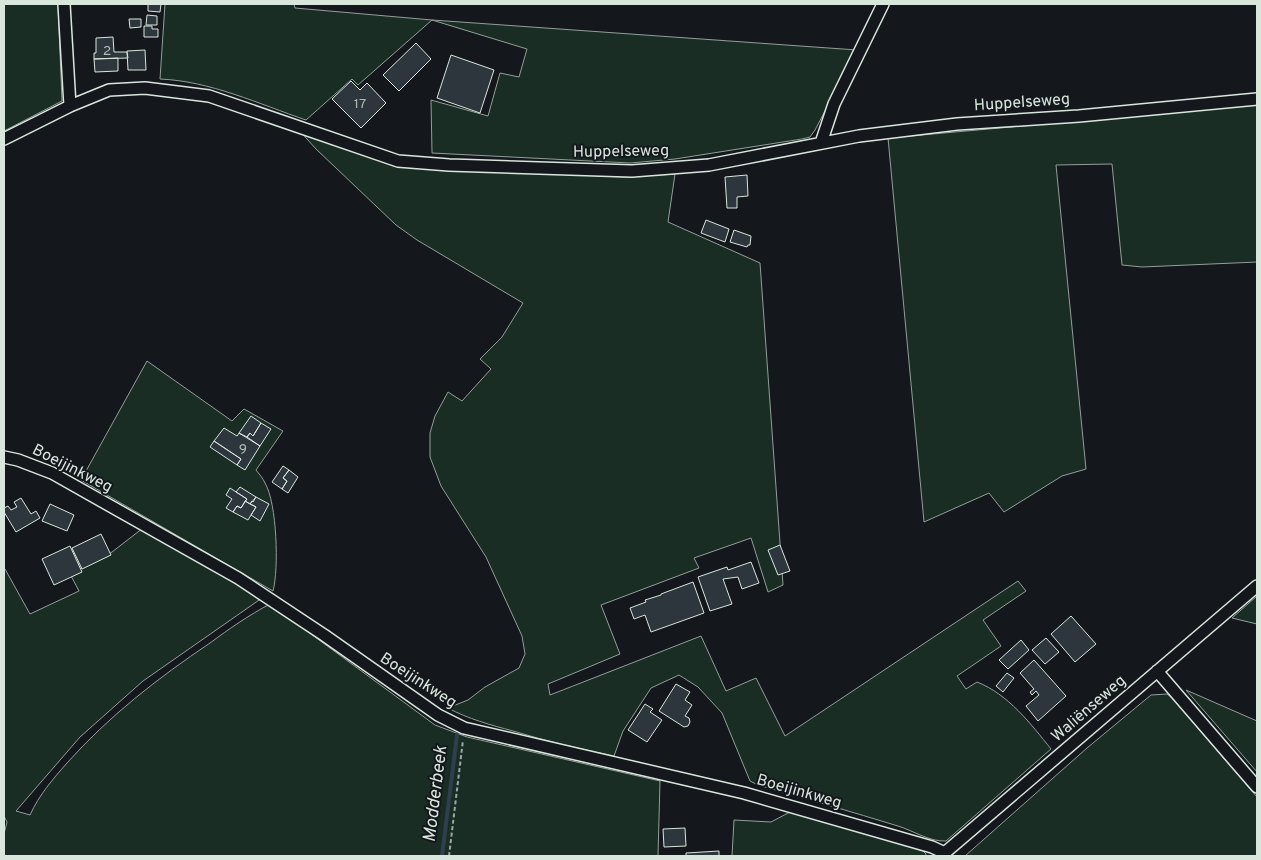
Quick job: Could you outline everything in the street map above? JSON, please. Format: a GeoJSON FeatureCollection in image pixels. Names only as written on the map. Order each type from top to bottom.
{"type":"FeatureCollection","features":[{"type":"Feature","properties":{"kind":"street"},"geometry":{"type":"LineString","coordinates":[[64,4],[70,106]]}},
{"type":"Feature","properties":{"kind":"street"},"geometry":{"type":"LineString","coordinates":[[821,143],[834,104],[883,4]]}},
{"type":"Feature","properties":{"kind":"street","name":"Huppelseweg"},"geometry":{"type":"LineString","coordinates":[[4,139],[70,106],[109,90],[145,88],[209,96],[398,161],[449,165],[632,171],[709,165],[859,136],[958,124],[1079,116],[1257,99]]}},
{"type":"Feature","properties":{"kind":"street","name":"Boeijinkweg"},"geometry":{"type":"LineString","coordinates":[[4,457],[18,460],[52,473],[238,578],[324,635],[438,715],[464,728],[744,794],[932,847],[943,854]]}},
{"type":"Feature","properties":{"kind":"street","name":"Waliënseweg"},"geometry":{"type":"LineString","coordinates":[[943,854],[1257,586]]}},
{"type":"Feature","properties":{"kind":"street"},"geometry":{"type":"LineString","coordinates":[[1158,671],[1257,787]]}},
{"type":"Feature","properties":{"kind":"path"},"geometry":{"type":"LineString","coordinates":[[448,856],[464,728]]}},
{"type":"Feature","properties":{"kind":"green space"},"geometry":{"type":"Polygon","coordinates":[[[4,4],[58,4],[62,101],[4,131],[4,4]]]}},
{"type":"Feature","properties":{"kind":"green space"},"geometry":{"type":"Polygon","coordinates":[[[165,4],[294,4],[295,8],[432,20],[358,85],[352,79],[306,120],[216,89],[197,84],[160,79],[165,4]]]}},
{"type":"Feature","properties":{"kind":"green space"},"geometry":{"type":"Polygon","coordinates":[[[432,20],[857,50],[815,130],[810,137],[802,139],[675,159],[630,163],[432,153],[431,100],[488,116],[500,73],[519,77],[527,49],[432,20]]]}},
{"type":"Feature","properties":{"kind":"green space"},"geometry":{"type":"Polygon","coordinates":[[[1257,105],[1257,262],[1142,267],[1122,265],[1112,164],[1056,165],[1086,469],[1062,476],[1004,512],[989,493],[924,522],[888,138],[1257,105]]]}},
{"type":"Feature","properties":{"kind":"green space"},"geometry":{"type":"Polygon","coordinates":[[[298,129],[377,159],[580,175],[624,177],[675,174],[668,222],[760,263],[783,585],[768,592],[751,538],[694,558],[699,568],[601,605],[620,654],[548,684],[550,695],[701,636],[726,691],[756,678],[785,736],[1018,581],[1026,591],[983,620],[1001,646],[957,676],[966,689],[977,682],[999,694],[1018,711],[1051,749],[946,841],[940,841],[898,826],[750,781],[722,713],[698,687],[679,675],[651,688],[623,731],[614,756],[576,748],[496,726],[472,719],[448,708],[468,700],[485,687],[519,668],[525,654],[522,636],[486,557],[441,486],[430,457],[430,433],[435,416],[448,392],[462,401],[491,369],[480,359],[502,337],[523,303],[417,240],[396,225],[316,149],[298,129]]]}},
{"type":"Feature","properties":{"kind":"green space"},"geometry":{"type":"Polygon","coordinates":[[[147,361],[232,421],[244,409],[283,431],[256,470],[269,492],[272,505],[276,536],[276,568],[273,591],[81,480],[147,361]]]}},
{"type":"Feature","properties":{"kind":"green space"},"geometry":{"type":"Polygon","coordinates":[[[143,528],[262,598],[143,681],[80,737],[16,811],[30,815],[42,794],[67,763],[100,729],[135,698],[224,633],[270,604],[435,725],[467,737],[660,781],[658,856],[4,856],[4,834],[7,822],[4,816],[4,570],[30,614],[79,591],[70,574],[112,552],[143,528]]]}},
{"type":"Feature","properties":{"kind":"green space"},"geometry":{"type":"Polygon","coordinates":[[[1257,596],[1257,624],[1232,618],[1257,596]]]}},
{"type":"Feature","properties":{"kind":"green space"},"geometry":{"type":"Polygon","coordinates":[[[1186,690],[1257,721],[1257,772],[1186,690]]]}},
{"type":"Feature","properties":{"kind":"green space"},"geometry":{"type":"Polygon","coordinates":[[[1167,694],[1257,797],[1257,856],[965,856],[1087,748],[1151,695],[1167,694]]]}},
{"type":"Feature","properties":{"kind":"green space"},"geometry":{"type":"Polygon","coordinates":[[[790,812],[922,850],[926,856],[732,856],[734,820],[771,822],[790,812]]]}},
{"type":"Feature","properties":{"kind":"building"},"geometry":{"type":"Polygon","coordinates":[[[148,4],[161,4],[160,12],[148,11],[148,4]]]}},
{"type":"Feature","properties":{"kind":"building"},"geometry":{"type":"Polygon","coordinates":[[[147,15],[157,16],[157,25],[146,25],[147,15]]]}},
{"type":"Feature","properties":{"kind":"building"},"geometry":{"type":"Polygon","coordinates":[[[129,19],[141,19],[141,27],[130,28],[129,19]]]}},
{"type":"Feature","properties":{"kind":"building"},"geometry":{"type":"Polygon","coordinates":[[[144,26],[152,26],[152,29],[158,29],[158,37],[144,37],[144,26]]]}},
{"type":"Feature","properties":{"kind":"building"},"geometry":{"type":"Polygon","coordinates":[[[113,37],[114,52],[127,52],[128,58],[94,59],[96,38],[113,37]]]}},
{"type":"Feature","properties":{"kind":"building"},"geometry":{"type":"Polygon","coordinates":[[[416,43],[431,59],[399,91],[383,75],[416,43]]]}},
{"type":"Feature","properties":{"kind":"building"},"geometry":{"type":"Polygon","coordinates":[[[145,50],[146,70],[128,70],[127,51],[145,50]]]}},
{"type":"Feature","properties":{"kind":"building"},"geometry":{"type":"Polygon","coordinates":[[[451,55],[494,70],[480,113],[437,98],[451,55]]]}},
{"type":"Feature","properties":{"kind":"building"},"geometry":{"type":"Polygon","coordinates":[[[118,58],[118,71],[95,72],[94,59],[118,58]]]}},
{"type":"Feature","properties":{"kind":"building"},"geometry":{"type":"Polygon","coordinates":[[[351,81],[360,90],[367,83],[386,103],[361,128],[332,99],[351,81]]]}},
{"type":"Feature","properties":{"kind":"building"},"geometry":{"type":"Polygon","coordinates":[[[747,175],[748,196],[737,197],[737,208],[727,208],[725,177],[747,175]]]}},
{"type":"Feature","properties":{"kind":"building"},"geometry":{"type":"Polygon","coordinates":[[[706,220],[729,229],[725,242],[701,233],[706,220]]]}},
{"type":"Feature","properties":{"kind":"building"},"geometry":{"type":"Polygon","coordinates":[[[734,230],[751,236],[750,245],[747,247],[730,242],[734,230]]]}},
{"type":"Feature","properties":{"kind":"building"},"geometry":{"type":"Polygon","coordinates":[[[251,416],[261,423],[253,436],[250,433],[247,437],[239,433],[251,416]]]}},
{"type":"Feature","properties":{"kind":"building"},"geometry":{"type":"Polygon","coordinates":[[[261,423],[271,429],[260,446],[247,437],[250,433],[253,436],[261,423]]]}},
{"type":"Feature","properties":{"kind":"building"},"geometry":{"type":"Polygon","coordinates":[[[224,428],[237,436],[239,433],[260,446],[245,470],[237,465],[241,459],[214,441],[224,428]]]}},
{"type":"Feature","properties":{"kind":"building"},"geometry":{"type":"Polygon","coordinates":[[[214,441],[241,459],[237,465],[210,447],[214,441]]]}},
{"type":"Feature","properties":{"kind":"building"},"geometry":{"type":"Polygon","coordinates":[[[283,466],[289,470],[283,478],[287,481],[282,489],[272,482],[283,466]]]}},
{"type":"Feature","properties":{"kind":"building"},"geometry":{"type":"Polygon","coordinates":[[[289,470],[298,477],[288,493],[282,489],[287,481],[283,478],[289,470]]]}},
{"type":"Feature","properties":{"kind":"building"},"geometry":{"type":"Polygon","coordinates":[[[240,487],[256,497],[253,502],[250,504],[245,501],[247,499],[236,492],[240,487]]]}},
{"type":"Feature","properties":{"kind":"building"},"geometry":{"type":"Polygon","coordinates":[[[230,488],[247,499],[241,508],[237,506],[233,512],[226,508],[232,499],[226,495],[230,488]]]}},
{"type":"Feature","properties":{"kind":"building"},"geometry":{"type":"Polygon","coordinates":[[[256,497],[269,504],[260,521],[251,515],[256,507],[250,504],[256,497]]]}},
{"type":"Feature","properties":{"kind":"building"},"geometry":{"type":"Polygon","coordinates":[[[21,498],[31,514],[36,511],[40,518],[16,532],[4,512],[4,508],[8,506],[11,510],[17,507],[14,502],[21,498]]]}},
{"type":"Feature","properties":{"kind":"building"},"geometry":{"type":"Polygon","coordinates":[[[245,501],[256,507],[248,520],[233,512],[237,506],[241,508],[245,501]]]}},
{"type":"Feature","properties":{"kind":"building"},"geometry":{"type":"Polygon","coordinates":[[[50,504],[74,515],[67,531],[42,521],[50,504]]]}},
{"type":"Feature","properties":{"kind":"building"},"geometry":{"type":"Polygon","coordinates":[[[101,534],[111,555],[82,569],[72,548],[101,534]]]}},
{"type":"Feature","properties":{"kind":"building"},"geometry":{"type":"Polygon","coordinates":[[[780,545],[790,571],[778,575],[768,550],[780,545]]]}},
{"type":"Feature","properties":{"kind":"building"},"geometry":{"type":"Polygon","coordinates":[[[70,546],[82,572],[54,585],[42,559],[70,546]]]}},
{"type":"Feature","properties":{"kind":"building"},"geometry":{"type":"Polygon","coordinates":[[[751,562],[759,583],[742,589],[738,577],[723,579],[732,604],[710,611],[698,577],[727,567],[728,570],[751,562]]]}},
{"type":"Feature","properties":{"kind":"building"},"geometry":{"type":"Polygon","coordinates":[[[693,582],[704,613],[651,632],[645,615],[634,619],[630,608],[646,602],[645,600],[693,582]]]}},
{"type":"Feature","properties":{"kind":"building"},"geometry":{"type":"Polygon","coordinates":[[[1071,616],[1096,644],[1075,662],[1051,634],[1071,616]]]}},
{"type":"Feature","properties":{"kind":"building"},"geometry":{"type":"Polygon","coordinates":[[[1046,638],[1059,652],[1045,664],[1032,650],[1046,638]]]}},
{"type":"Feature","properties":{"kind":"building"},"geometry":{"type":"Polygon","coordinates":[[[1021,640],[1029,650],[1008,669],[999,660],[1021,640]]]}},
{"type":"Feature","properties":{"kind":"building"},"geometry":{"type":"Polygon","coordinates":[[[1034,660],[1066,696],[1038,721],[1026,706],[1039,695],[1036,691],[1032,695],[1030,692],[1034,689],[1020,673],[1034,660]]]}},
{"type":"Feature","properties":{"kind":"building"},"geometry":{"type":"Polygon","coordinates":[[[1007,673],[1014,678],[1003,692],[996,686],[1007,673]]]}},
{"type":"Feature","properties":{"kind":"building"},"geometry":{"type":"Polygon","coordinates":[[[676,684],[690,692],[685,700],[692,705],[685,716],[689,718],[690,722],[688,726],[684,727],[659,711],[676,684]]]}},
{"type":"Feature","properties":{"kind":"building"},"geometry":{"type":"Polygon","coordinates":[[[645,704],[653,709],[650,712],[662,720],[647,742],[628,730],[645,704]]]}},
{"type":"Feature","properties":{"kind":"building"},"geometry":{"type":"Polygon","coordinates":[[[685,828],[686,846],[664,847],[663,829],[685,828]]]}},
{"type":"Feature","properties":{"kind":"building"},"geometry":{"type":"Polygon","coordinates":[[[719,851],[719,856],[686,856],[686,853],[719,851]]]}},
{"type":"Feature","properties":{"kind":"waterway","name":"Modderbeek"},"geometry":{"type":"LineString","coordinates":[[442,856],[457,735]]}}]}
